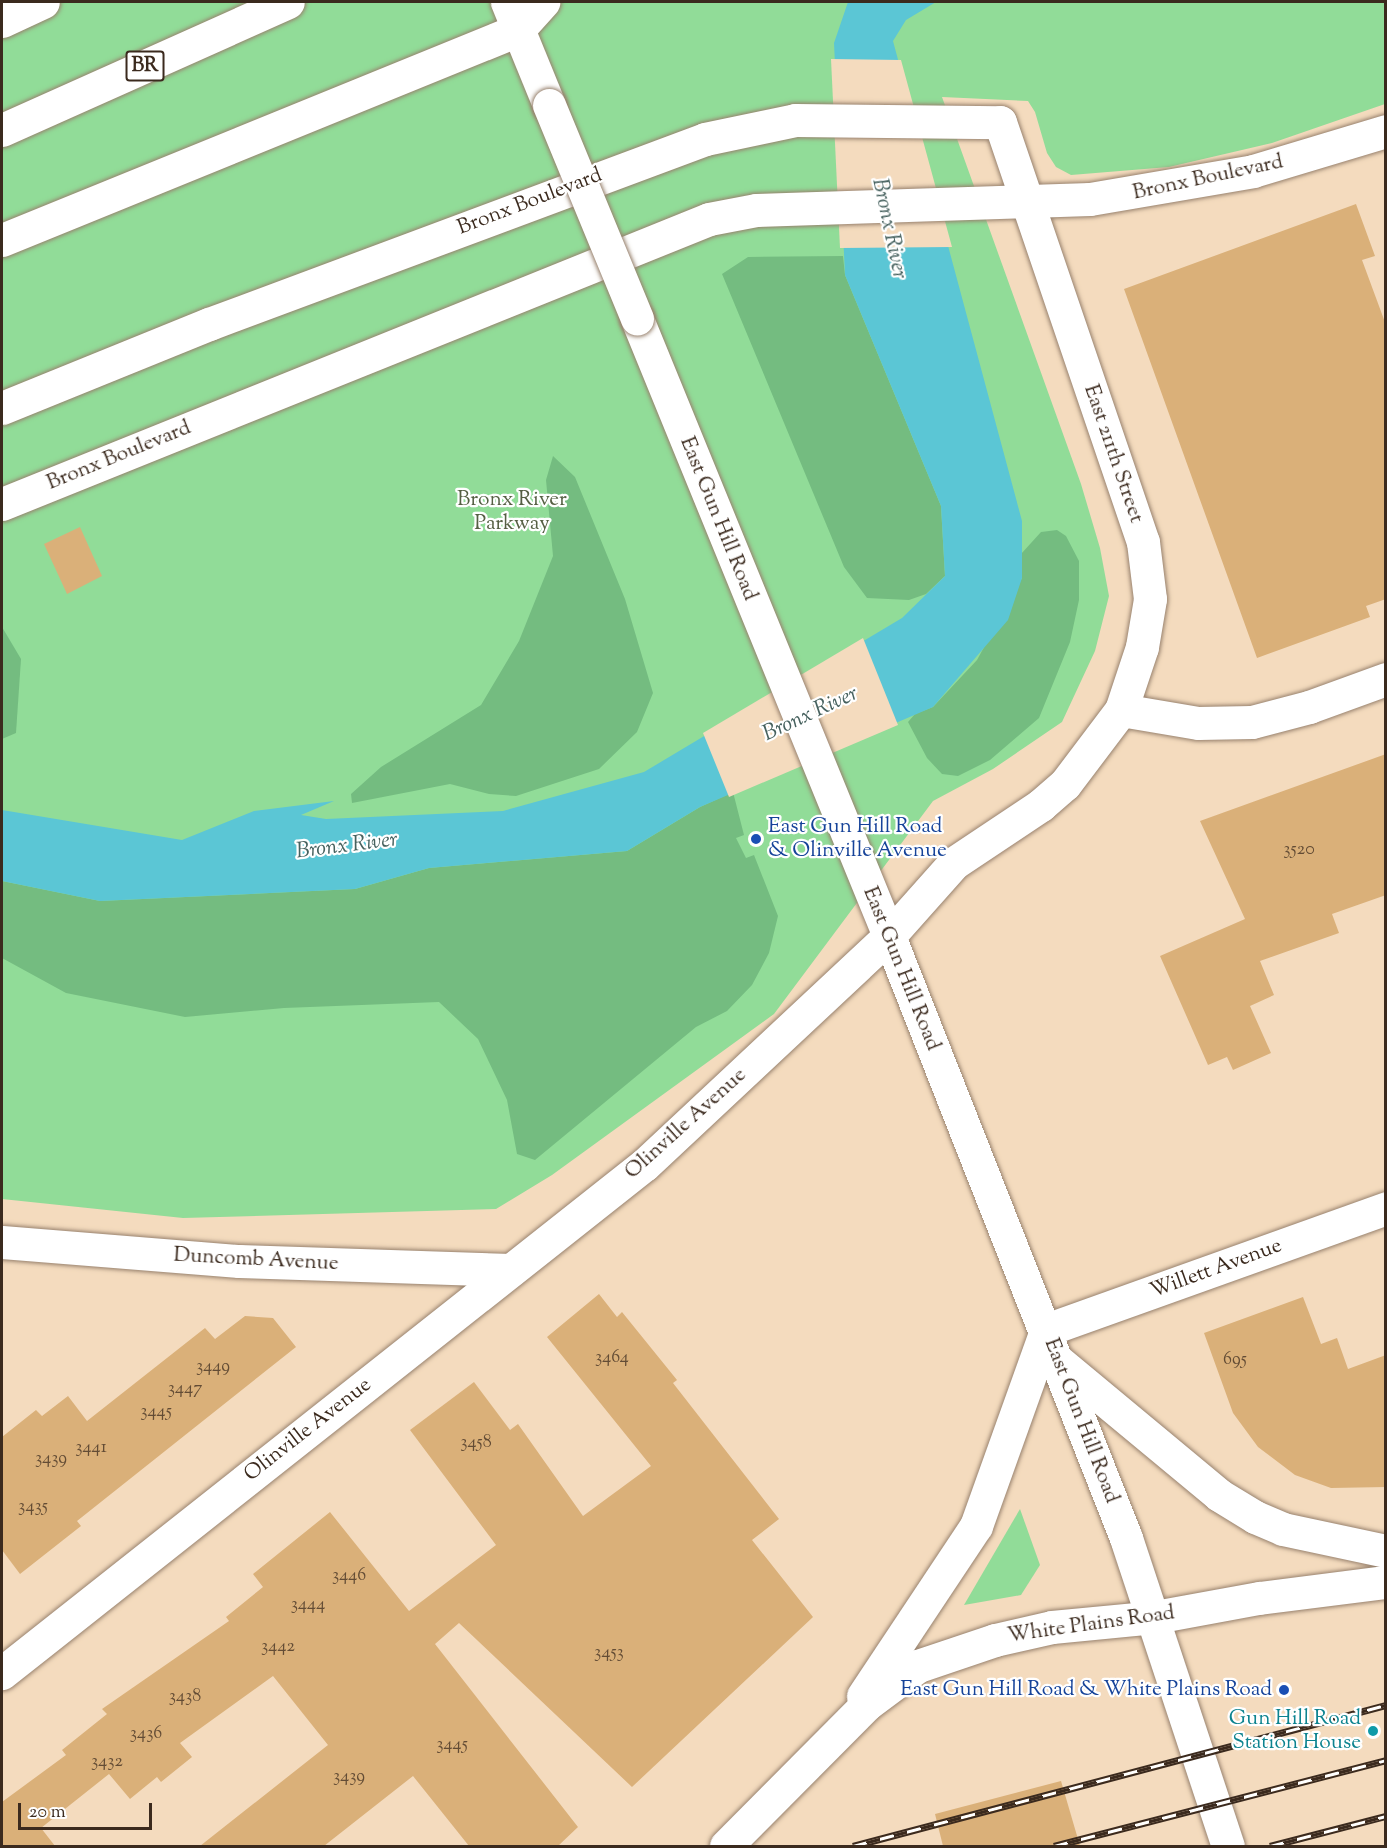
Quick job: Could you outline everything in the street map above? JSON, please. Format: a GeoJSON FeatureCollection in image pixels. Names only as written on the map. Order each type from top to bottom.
{"type":"FeatureCollection","features":[{"type":"Feature","properties":{"kind":"main road"},"geometry":{"type":"LineString","coordinates":[[2,21],[42,2]]}},
{"type":"Feature","properties":{"kind":"main road","name":"BR"},"geometry":{"type":"LineString","coordinates":[[2,130],[288,2]]}},
{"type":"Feature","properties":{"kind":"main road"},"geometry":{"type":"LineString","coordinates":[[2,240],[543,2]]}},
{"type":"Feature","properties":{"kind":"main road","name":"East Gun Hill Road"},"geometry":{"type":"LineString","coordinates":[[512,16],[889,936],[1046,1330],[1155,1617],[1228,1846]]}},
{"type":"Feature","properties":{"kind":"main road","name":"Bronx Boulevard"},"geometry":{"type":"LineString","coordinates":[[2,408],[209,324],[647,157],[723,134],[795,120],[1000,122],[1027,202]]}},
{"type":"Feature","properties":{"kind":"main road","name":"Bronx Boulevard"},"geometry":{"type":"LineString","coordinates":[[2,504],[691,225],[733,213],[1090,200],[1177,187],[1253,171],[1386,131]]}},
{"type":"Feature","properties":{"kind":"main road","name":"East 211th Street"},"geometry":{"type":"LineString","coordinates":[[1027,202],[1148,560],[1147,624],[1121,710]]}},
{"type":"Feature","properties":{"kind":"main road"},"geometry":{"type":"LineString","coordinates":[[1121,710],[1198,723],[1252,722],[1298,711],[1386,679]]}},
{"type":"Feature","properties":{"kind":"main road","name":"Olinville Avenue"},"geometry":{"type":"LineString","coordinates":[[2,1673],[644,1165],[889,936],[954,863],[1041,805],[1065,784],[1121,710]]}},
{"type":"Feature","properties":{"kind":"main road","name":"Willett Avenue"},"geometry":{"type":"LineString","coordinates":[[1046,1330],[1386,1208]]}},
{"type":"Feature","properties":{"kind":"main road","name":"Duncomb Avenue"},"geometry":{"type":"LineString","coordinates":[[2,1242],[239,1261],[511,1270]]}},
{"type":"Feature","properties":{"kind":"main road"},"geometry":{"type":"LineString","coordinates":[[840,1730],[976,1526],[1046,1330]]}},
{"type":"Feature","properties":{"kind":"main road"},"geometry":{"type":"LineString","coordinates":[[1057,1361],[1219,1495],[1255,1517],[1293,1531],[1386,1551]]}},
{"type":"Feature","properties":{"kind":"main road","name":"White Plains Road"},"geometry":{"type":"LineString","coordinates":[[726,1846],[840,1730],[918,1666],[965,1649],[1052,1627],[1155,1617],[1259,1598],[1386,1582]]}},
{"type":"Feature","properties":{"kind":"green space","name":"Bronx River Parkway"},"geometry":{"type":"Polygon","coordinates":[[[2,2],[1385,2],[1385,104],[1272,143],[1169,167],[1071,175],[1056,167],[1047,153],[1035,112],[1028,101],[942,97],[1081,484],[1100,548],[1109,596],[1095,651],[1062,722],[993,769],[933,801],[774,1014],[552,1175],[496,1209],[183,1218],[2,1199],[2,2]]]}},
{"type":"Feature","properties":{"kind":"green space"},"geometry":{"type":"Polygon","coordinates":[[[843,256],[845,275],[941,506],[945,576],[926,594],[909,600],[867,598],[844,567],[722,274],[748,257],[843,256]]]}},
{"type":"Feature","properties":{"kind":"green space"},"geometry":{"type":"Polygon","coordinates":[[[553,456],[575,477],[625,599],[653,693],[637,732],[599,769],[516,796],[489,794],[450,784],[352,803],[351,794],[381,767],[481,705],[519,641],[553,556],[546,480],[553,456]]]}},
{"type":"Feature","properties":{"kind":"green space"},"geometry":{"type":"Polygon","coordinates":[[[1057,530],[1066,536],[1079,561],[1079,600],[1070,642],[1039,718],[990,760],[958,776],[942,774],[927,758],[908,722],[915,714],[933,707],[977,660],[1022,578],[1021,554],[1041,532],[1057,530]]]}},
{"type":"Feature","properties":{"kind":"green space"},"geometry":{"type":"Polygon","coordinates":[[[2,627],[21,659],[16,733],[2,739],[2,627]]]}},
{"type":"Feature","properties":{"kind":"green space"},"geometry":{"type":"Polygon","coordinates":[[[733,792],[744,835],[736,838],[746,858],[754,855],[778,916],[769,953],[752,985],[727,1011],[696,1027],[535,1160],[517,1154],[507,1100],[478,1039],[439,1002],[284,1008],[185,1017],[66,993],[2,958],[2,881],[100,901],[355,889],[429,868],[627,851],[700,807],[733,792]]]}},
{"type":"Feature","properties":{"kind":"green space"},"geometry":{"type":"Polygon","coordinates":[[[1020,1509],[1040,1565],[1021,1595],[964,1605],[1020,1509]]]}},
{"type":"Feature","properties":{"kind":"water","name":"Bronx River"},"geometry":{"type":"Polygon","coordinates":[[[848,2],[936,2],[906,20],[893,41],[1022,521],[1022,578],[1008,620],[933,707],[700,807],[627,851],[429,868],[355,889],[100,901],[2,881],[2,810],[182,840],[254,811],[334,801],[301,815],[326,819],[503,811],[644,772],[902,618],[945,576],[941,506],[845,275],[834,43],[848,2]]]}},
{"type":"Feature","properties":{"kind":"pier"},"geometry":{"type":"Polygon","coordinates":[[[831,59],[901,60],[952,247],[840,248],[831,59]]]}},
{"type":"Feature","properties":{"kind":"pier"},"geometry":{"type":"Polygon","coordinates":[[[863,638],[898,725],[729,797],[703,733],[863,638]]]}},
{"type":"Feature","properties":{"kind":"building"},"geometry":{"type":"Polygon","coordinates":[[[1356,204],[1375,256],[1362,260],[1386,325],[1386,599],[1366,606],[1370,617],[1257,658],[1124,289],[1356,204]]]}},
{"type":"Feature","properties":{"kind":"building"},"geometry":{"type":"Polygon","coordinates":[[[80,527],[102,576],[67,594],[44,544],[80,527]]]}},
{"type":"Feature","properties":{"kind":"building"},"geometry":{"type":"Polygon","coordinates":[[[1386,754],[1386,895],[1332,914],[1339,933],[1260,961],[1274,995],[1250,1006],[1271,1053],[1233,1070],[1227,1057],[1208,1065],[1160,956],[1245,919],[1200,821],[1386,754]]]}},
{"type":"Feature","properties":{"kind":"building"},"geometry":{"type":"Polygon","coordinates":[[[599,1294],[617,1317],[622,1312],[677,1380],[673,1383],[779,1519],[752,1540],[813,1617],[632,1787],[459,1623],[435,1644],[578,1827],[558,1846],[469,1846],[413,1776],[324,1846],[200,1846],[328,1745],[273,1676],[180,1743],[192,1757],[161,1782],[157,1777],[130,1799],[109,1774],[41,1828],[55,1846],[2,1846],[2,1802],[66,1755],[62,1750],[107,1714],[102,1709],[229,1621],[226,1617],[263,1587],[253,1574],[330,1512],[409,1611],[496,1545],[410,1430],[474,1382],[510,1430],[518,1424],[583,1516],[651,1466],[547,1337],[599,1294]]]}},
{"type":"Feature","properties":{"kind":"building"},"geometry":{"type":"Polygon","coordinates":[[[1303,1297],[1321,1344],[1337,1338],[1348,1369],[1386,1355],[1386,1487],[1331,1488],[1295,1475],[1258,1447],[1233,1413],[1204,1333],[1303,1297]]]}},
{"type":"Feature","properties":{"kind":"building"},"geometry":{"type":"Polygon","coordinates":[[[245,1316],[273,1318],[296,1347],[77,1521],[81,1526],[20,1574],[2,1550],[2,1437],[36,1410],[42,1416],[68,1396],[87,1421],[205,1328],[215,1339],[245,1316]]]}},
{"type":"Feature","properties":{"kind":"building"},"geometry":{"type":"Polygon","coordinates":[[[1061,1781],[1080,1846],[943,1846],[935,1814],[1061,1781]]]}},
{"type":"Feature","properties":{"kind":"railway"},"geometry":{"type":"LineString","coordinates":[[853,1846],[1386,1705]]}},
{"type":"Feature","properties":{"kind":"railway"},"geometry":{"type":"LineString","coordinates":[[1054,1846],[1386,1760]]}},
{"type":"Feature","properties":{"kind":"railway"},"geometry":{"type":"LineString","coordinates":[[1270,1846],[1386,1816]]}},
{"type":"Feature","properties":{"kind":"place","name":"East Gun Hill Road & Olinville Avenue"},"geometry":{"type":"Point","coordinates":[756,839]}},
{"type":"Feature","properties":{"kind":"place","name":"East Gun Hill Road & White Plains Road"},"geometry":{"type":"Point","coordinates":[1284,1690]}},
{"type":"Feature","properties":{"kind":"place","name":"Gun Hill Road Station House"},"geometry":{"type":"Point","coordinates":[1373,1731]}}]}
